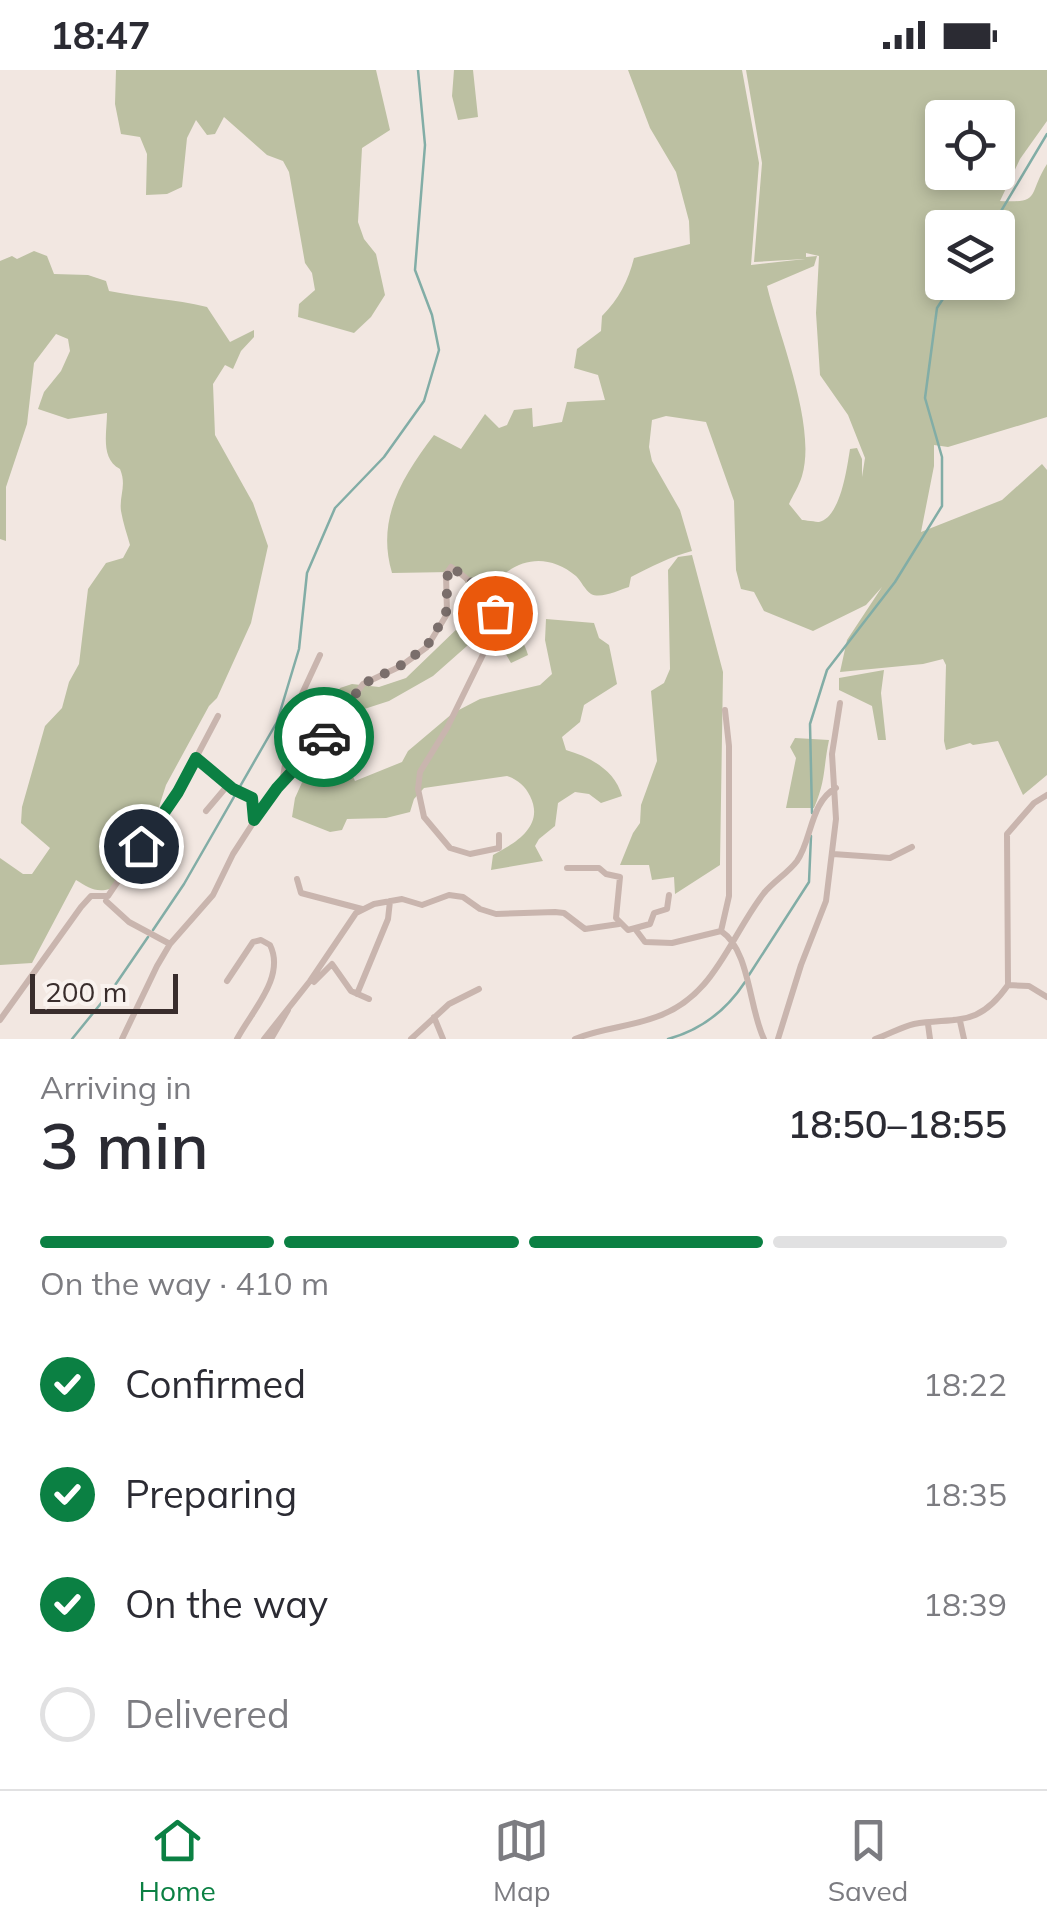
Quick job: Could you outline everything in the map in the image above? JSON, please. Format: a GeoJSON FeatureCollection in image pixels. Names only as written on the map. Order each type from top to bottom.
{"type":"FeatureCollection","features":[{"type":"Feature","properties":{"kind":"street"},"geometry":{"type":"LineString","coordinates":[[122,1039],[170,944],[213,895],[233,854],[277,788],[328,732],[363,684],[400,666],[427,646],[446,614],[446,574],[451,567],[482,594],[495,613],[496,628],[420,772],[419,798],[430,826],[450,848],[470,854],[488,851],[498,848],[499,835]]}},
{"type":"Feature","properties":{"kind":"street"},"geometry":{"type":"LineString","coordinates":[[277,788],[283,777],[294,710],[320,654]]}},
{"type":"Feature","properties":{"kind":"street"},"geometry":{"type":"LineString","coordinates":[[778,1039],[826,900],[836,788],[832,754],[840,703]]}},
{"type":"Feature","properties":{"kind":"street"},"geometry":{"type":"LineString","coordinates":[[721,931],[729,896],[729,746],[725,710]]}},
{"type":"Feature","properties":{"kind":"street"},"geometry":{"type":"LineString","coordinates":[[0,1020],[81,907],[91,896],[108,896],[178,792],[218,716]]}},
{"type":"Feature","properties":{"kind":"street"},"geometry":{"type":"LineString","coordinates":[[196,758],[252,798],[254,820]]}},
{"type":"Feature","properties":{"kind":"street"},"geometry":{"type":"LineString","coordinates":[[206,812],[228,784]]}},
{"type":"Feature","properties":{"kind":"street"},"geometry":{"type":"LineString","coordinates":[[575,1039],[658,1017],[704,986],[766,891],[799,859],[808,829],[829,792],[836,788]]}},
{"type":"Feature","properties":{"kind":"street"},"geometry":{"type":"LineString","coordinates":[[875,1039],[912,1024],[960,1021],[995,1004],[1008,986],[1008,834],[1034,803],[1047,794]]}},
{"type":"Feature","properties":{"kind":"street"},"geometry":{"type":"LineString","coordinates":[[833,854],[890,858],[912,847]]}},
{"type":"Feature","properties":{"kind":"street"},"geometry":{"type":"LineString","coordinates":[[568,868],[600,868],[606,874],[620,877],[616,914],[619,924],[628,930],[650,924],[654,912],[667,909],[669,895]]}},
{"type":"Feature","properties":{"kind":"street"},"geometry":{"type":"LineString","coordinates":[[297,880],[302,893],[362,909],[408,899],[422,905],[456,895],[496,914],[555,912],[564,913],[586,928],[619,924]]}},
{"type":"Feature","properties":{"kind":"street"},"geometry":{"type":"LineString","coordinates":[[106,901],[129,922],[170,944]]}},
{"type":"Feature","properties":{"kind":"street"},"geometry":{"type":"LineString","coordinates":[[357,994],[390,912],[390,901]]}},
{"type":"Feature","properties":{"kind":"street"},"geometry":{"type":"LineString","coordinates":[[267,1039],[362,909]]}},
{"type":"Feature","properties":{"kind":"street"},"geometry":{"type":"LineString","coordinates":[[636,930],[645,942],[657,944],[721,931]]}},
{"type":"Feature","properties":{"kind":"street"},"geometry":{"type":"LineString","coordinates":[[721,931],[734,943],[764,1039]]}},
{"type":"Feature","properties":{"kind":"street"},"geometry":{"type":"LineString","coordinates":[[228,981],[254,942],[261,940],[270,945],[274,960],[270,984],[237,1039]]}},
{"type":"Feature","properties":{"kind":"street"},"geometry":{"type":"LineString","coordinates":[[302,992],[332,964],[346,986],[369,999]]}},
{"type":"Feature","properties":{"kind":"street"},"geometry":{"type":"LineString","coordinates":[[1008,986],[1029,986],[1047,996]]}},
{"type":"Feature","properties":{"kind":"street"},"geometry":{"type":"LineString","coordinates":[[411,1039],[449,1004],[479,989]]}},
{"type":"Feature","properties":{"kind":"street"},"geometry":{"type":"LineString","coordinates":[[434,1017],[443,1039]]}},
{"type":"Feature","properties":{"kind":"street"},"geometry":{"type":"LineString","coordinates":[[960,1021],[964,1039]]}},
{"type":"Feature","properties":{"kind":"street"},"geometry":{"type":"LineString","coordinates":[[928,1024],[930,1039]]}},
{"type":"Feature","properties":{"kind":"green space"},"geometry":{"type":"Polygon","coordinates":[[[116,70],[376,70],[390,130],[362,148],[358,222],[364,239],[376,254],[385,295],[371,317],[354,333],[298,317],[299,304],[315,290],[312,273],[305,263],[289,172],[283,161],[267,155],[224,117],[215,134],[207,135],[196,120],[187,138],[182,187],[167,194],[146,195],[147,154],[140,137],[121,134],[115,104],[116,70]]]}},
{"type":"Feature","properties":{"kind":"green space"},"geometry":{"type":"Polygon","coordinates":[[[454,70],[473,70],[478,117],[458,120],[452,96],[454,70]]]}},
{"type":"Feature","properties":{"kind":"green space"},"geometry":{"type":"Polygon","coordinates":[[[628,70],[742,70],[759,163],[751,265],[805,259],[754,262],[762,163],[746,70],[1047,70],[1047,121],[1015,170],[1015,100],[925,100],[925,190],[1005,190],[1000,201],[1022,201],[1032,195],[1047,164],[1047,417],[948,447],[934,445],[934,466],[921,532],[1002,500],[1042,464],[1047,470],[1047,775],[1023,795],[998,741],[946,750],[943,659],[840,672],[847,640],[882,587],[866,605],[813,631],[764,611],[754,592],[741,589],[736,570],[734,501],[706,422],[666,416],[652,420],[652,461],[680,510],[692,551],[631,577],[629,587],[595,595],[565,568],[543,561],[522,564],[493,585],[467,586],[463,577],[451,572],[392,573],[387,535],[395,500],[434,435],[461,449],[485,414],[499,428],[507,425],[514,410],[532,408],[533,427],[562,422],[567,402],[605,400],[598,375],[574,368],[577,349],[601,331],[602,316],[622,289],[634,258],[690,244],[689,221],[676,172],[650,128],[628,70]],[[806,253],[806,257],[817,256],[814,266],[767,286],[795,381],[805,432],[802,476],[789,504],[802,520],[819,522],[827,518],[838,501],[850,449],[857,448],[862,459],[862,477],[865,458],[848,415],[820,375],[816,313],[819,256],[806,253]]]}},
{"type":"Feature","properties":{"kind":"green space"},"geometry":{"type":"Polygon","coordinates":[[[34,251],[47,256],[54,274],[88,275],[106,281],[109,291],[207,307],[230,342],[254,330],[254,337],[241,351],[233,369],[225,365],[213,384],[215,435],[253,503],[268,546],[251,623],[217,698],[166,785],[157,813],[110,889],[96,890],[76,880],[32,963],[0,965],[0,858],[23,874],[32,874],[50,848],[21,823],[22,807],[45,726],[62,708],[79,664],[88,589],[106,563],[123,558],[130,545],[121,511],[122,475],[107,452],[107,413],[68,419],[38,409],[70,351],[68,339],[56,334],[34,363],[27,424],[6,487],[6,541],[0,539],[0,261],[34,251]]]}},
{"type":"Feature","properties":{"kind":"green space"},"geometry":{"type":"Polygon","coordinates":[[[692,555],[723,672],[720,865],[675,894],[674,877],[652,880],[649,865],[620,865],[640,823],[641,805],[657,761],[651,691],[664,683],[670,669],[668,570],[678,557],[692,555]]]}},
{"type":"Feature","properties":{"kind":"green space"},"geometry":{"type":"Polygon","coordinates":[[[485,618],[513,631],[528,655],[511,663],[494,634],[476,638],[433,676],[389,701],[355,712],[333,728],[322,750],[351,772],[355,781],[402,762],[408,751],[453,713],[480,699],[540,685],[552,674],[545,640],[546,619],[594,623],[599,638],[609,645],[617,684],[584,705],[580,722],[562,737],[566,750],[584,756],[608,772],[622,796],[601,803],[589,794],[575,792],[558,803],[555,826],[535,846],[543,861],[491,870],[493,855],[519,839],[534,816],[528,792],[507,776],[424,788],[414,799],[410,812],[386,818],[347,819],[342,830],[330,832],[292,817],[295,798],[313,758],[304,743],[340,688],[352,684],[379,687],[406,678],[463,623],[485,618]]]}},
{"type":"Feature","properties":{"kind":"green space"},"geometry":{"type":"Polygon","coordinates":[[[884,670],[881,693],[886,740],[878,740],[872,706],[839,690],[839,678],[884,670]]]}},
{"type":"Feature","properties":{"kind":"green space"},"geometry":{"type":"Polygon","coordinates":[[[795,738],[829,740],[814,808],[786,808],[796,758],[790,747],[795,738]]]}},
{"type":"Feature","properties":{"kind":"waterway"},"geometry":{"type":"LineString","coordinates":[[153,930],[184,884],[277,722],[299,649],[307,573],[335,508],[384,457],[424,401],[439,350],[432,315],[415,270],[425,145],[418,70]]}},
{"type":"Feature","properties":{"kind":"waterway"},"geometry":{"type":"LineString","coordinates":[[1002,210],[1047,134]]}},
{"type":"Feature","properties":{"kind":"waterway"},"geometry":{"type":"LineString","coordinates":[[812,813],[810,724],[827,670],[895,582],[942,506],[942,457],[925,398],[937,308],[942,300]]}},
{"type":"Feature","properties":{"kind":"waterway"},"geometry":{"type":"LineString","coordinates":[[749,975],[809,882],[811,836]]}},
{"type":"Feature","properties":{"kind":"waterway"},"geometry":{"type":"LineString","coordinates":[[72,1039],[148,937]]}},
{"type":"Feature","properties":{"kind":"waterway"},"geometry":{"type":"LineString","coordinates":[[668,1039],[712,1018],[745,982]]}},
{"type":"Feature","properties":{"kind":"way so far"},"geometry":{"type":"LineString","coordinates":[[324,737],[363,684],[414,658],[427,646],[446,614],[448,568],[454,568],[472,583],[495,613]]}},
{"type":"Feature","properties":{"kind":"route"},"geometry":{"type":"LineString","coordinates":[[141,846],[196,758],[233,789],[252,798],[254,820],[277,788],[324,737]]}}]}
